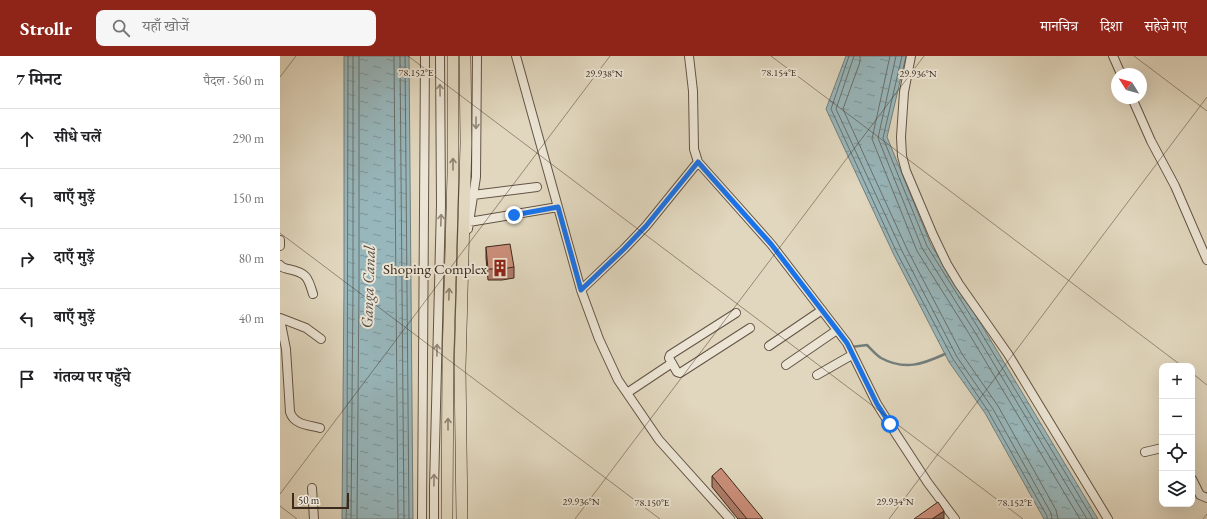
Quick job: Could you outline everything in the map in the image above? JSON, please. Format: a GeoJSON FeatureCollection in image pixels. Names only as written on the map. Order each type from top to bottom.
{"type":"FeatureCollection","features":[{"type":"Feature","properties":{"kind":"highway"},"geometry":{"type":"LineString","coordinates":[[447,519],[448,365],[453,174],[453,56]]}},
{"type":"Feature","properties":{"kind":"highway"},"geometry":{"type":"LineString","coordinates":[[462,519],[460,368],[466,143],[465,56]]}},
{"type":"Feature","properties":{"kind":"street"},"geometry":{"type":"LineString","coordinates":[[422,519],[425,56]]}},
{"type":"Feature","properties":{"kind":"street"},"geometry":{"type":"LineString","coordinates":[[434,519],[434,463],[441,205],[440,56]]}},
{"type":"Feature","properties":{"kind":"street"},"geometry":{"type":"LineString","coordinates":[[463,260],[476,177],[477,56]]}},
{"type":"Feature","properties":{"kind":"street"},"geometry":{"type":"LineString","coordinates":[[516,56],[581,290],[599,339],[618,380],[659,440],[730,519]]}},
{"type":"Feature","properties":{"kind":"street"},"geometry":{"type":"LineString","coordinates":[[689,56],[693,91],[694,148],[698,162],[771,244],[847,343],[877,404],[928,483],[955,519]]}},
{"type":"Feature","properties":{"kind":"street"},"geometry":{"type":"LineString","coordinates":[[911,56],[904,92],[901,137],[902,156],[906,171],[947,264],[959,284],[1008,354],[1108,519]]}},
{"type":"Feature","properties":{"kind":"street"},"geometry":{"type":"LineString","coordinates":[[1113,56],[1118,68]]}},
{"type":"Feature","properties":{"kind":"street"},"geometry":{"type":"LineString","coordinates":[[1135,104],[1151,141],[1175,186],[1207,260]]}},
{"type":"Feature","properties":{"kind":"street"},"geometry":{"type":"LineString","coordinates":[[581,290],[646,226],[698,162]]}},
{"type":"Feature","properties":{"kind":"street"},"geometry":{"type":"LineString","coordinates":[[473,195],[537,187]]}},
{"type":"Feature","properties":{"kind":"street"},"geometry":{"type":"LineString","coordinates":[[469,222],[558,207]]}},
{"type":"Feature","properties":{"kind":"street"},"geometry":{"type":"LineString","coordinates":[[280,240],[280,246]]}},
{"type":"Feature","properties":{"kind":"street"},"geometry":{"type":"LineString","coordinates":[[280,265],[283,268],[299,271],[304,274],[310,282],[313,294]]}},
{"type":"Feature","properties":{"kind":"street"},"geometry":{"type":"LineString","coordinates":[[769,346],[822,310]]}},
{"type":"Feature","properties":{"kind":"street"},"geometry":{"type":"LineString","coordinates":[[736,313],[670,355],[669,358],[677,372],[680,373],[750,328]]}},
{"type":"Feature","properties":{"kind":"street"},"geometry":{"type":"LineString","coordinates":[[280,319],[306,328],[321,339]]}},
{"type":"Feature","properties":{"kind":"street"},"geometry":{"type":"LineString","coordinates":[[280,319],[286,349],[290,412],[292,418],[300,423],[320,428]]}},
{"type":"Feature","properties":{"kind":"street"},"geometry":{"type":"LineString","coordinates":[[786,365],[837,330]]}},
{"type":"Feature","properties":{"kind":"street"},"geometry":{"type":"LineString","coordinates":[[817,376],[852,355]]}},
{"type":"Feature","properties":{"kind":"street"},"geometry":{"type":"LineString","coordinates":[[627,393],[672,363]]}},
{"type":"Feature","properties":{"kind":"street"},"geometry":{"type":"LineString","coordinates":[[1145,452],[1159,449]]}},
{"type":"Feature","properties":{"kind":"street"},"geometry":{"type":"LineString","coordinates":[[1195,485],[1200,495],[1207,498]]}},
{"type":"Feature","properties":{"kind":"street"},"geometry":{"type":"LineString","coordinates":[[312,488],[314,519]]}},
{"type":"Feature","properties":{"kind":"water","name":"Ganga Canal"},"geometry":{"type":"Polygon","coordinates":[[[344,56],[409,56],[413,519],[342,519],[344,56]]]}},
{"type":"Feature","properties":{"kind":"water"},"geometry":{"type":"Polygon","coordinates":[[[846,56],[906,56],[887,137],[931,245],[981,324],[1098,519],[1044,519],[985,413],[949,362],[894,255],[826,109],[846,56]]]}},
{"type":"Feature","properties":{"kind":"building"},"geometry":{"type":"Polygon","coordinates":[[[510,244],[514,267],[488,269],[486,247],[510,244]]]}},
{"type":"Feature","properties":{"kind":"building"},"geometry":{"type":"Polygon","coordinates":[[[721,468],[763,519],[747,519],[712,476],[721,468]]]}},
{"type":"Feature","properties":{"kind":"building"},"geometry":{"type":"Polygon","coordinates":[[[938,502],[944,511],[932,519],[914,519],[938,502]]]}},
{"type":"Feature","properties":{"kind":"waterway"},"geometry":{"type":"LineString","coordinates":[[851,347],[867,345],[881,358],[890,362],[906,365],[914,365],[929,361],[945,354]]}},
{"type":"Feature","properties":{"kind":"place","name":"Shoping Complex"},"geometry":{"type":"Point","coordinates":[500,268]}},
{"type":"Feature","properties":{"kind":"route"},"geometry":{"type":"LineString","coordinates":[[514,215],[558,207],[581,290],[646,226],[698,162],[771,244],[847,343],[877,404],[890,424]]}}]}
